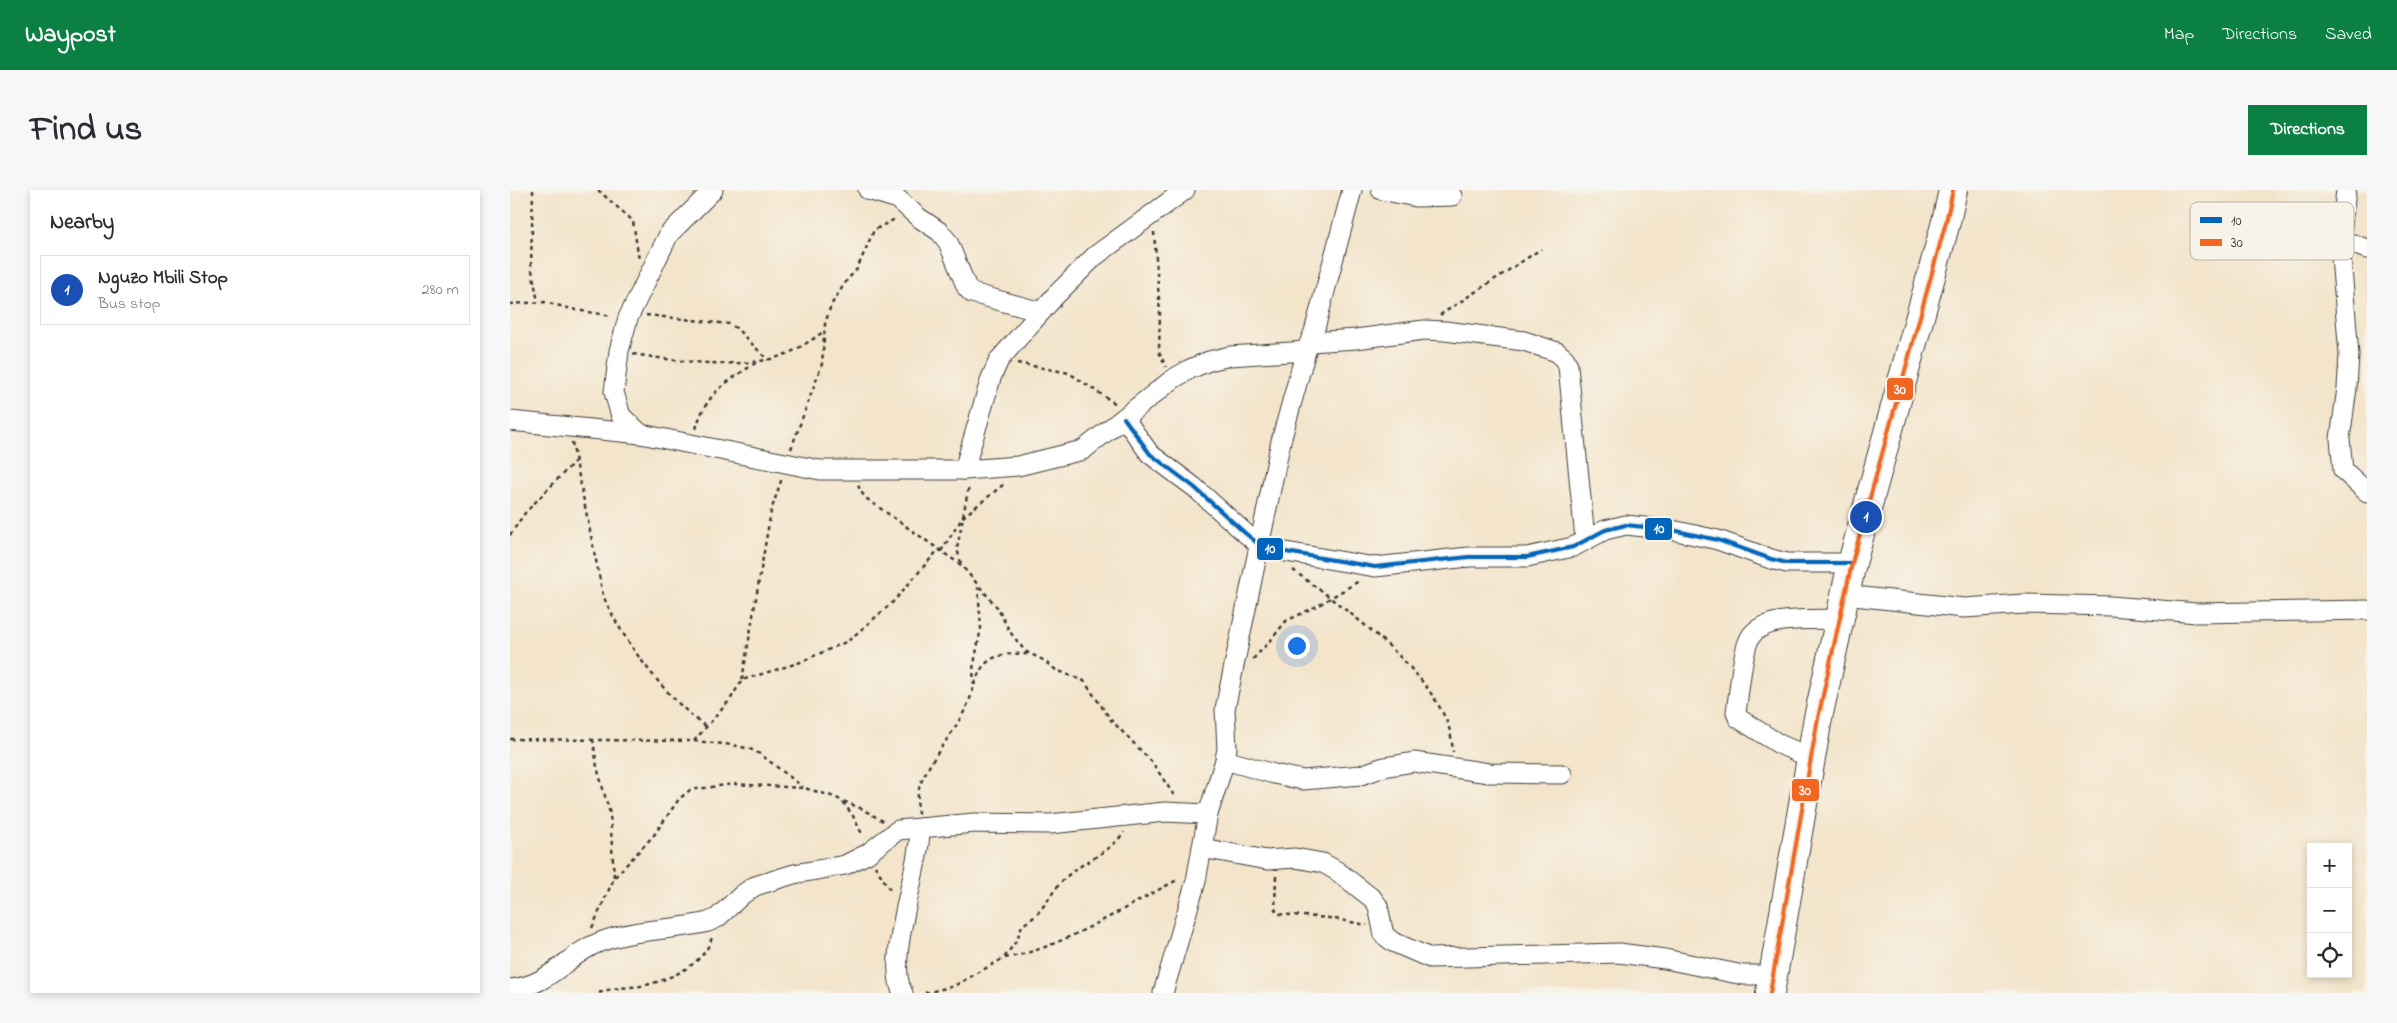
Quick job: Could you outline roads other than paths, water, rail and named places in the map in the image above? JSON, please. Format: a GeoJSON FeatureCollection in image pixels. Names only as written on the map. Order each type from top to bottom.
{"type":"FeatureCollection","features":[{"type":"Feature","properties":{"kind":"highway"},"geometry":{"type":"LineString","coordinates":[[1771,984],[1811,758],[1852,564],[1946,222],[1953,190]]}},
{"type":"Feature","properties":{"kind":"street"},"geometry":{"type":"LineString","coordinates":[[641,434],[621,416],[616,405],[614,392],[619,351],[629,315],[669,234],[713,190]]}},
{"type":"Feature","properties":{"kind":"street"},"geometry":{"type":"LineString","coordinates":[[868,190],[898,199],[908,209],[940,232],[948,242],[968,288],[972,292],[1041,312]]}},
{"type":"Feature","properties":{"kind":"street"},"geometry":{"type":"LineString","coordinates":[[968,470],[991,378],[999,360],[1041,312],[1102,250],[1184,190]]}},
{"type":"Feature","properties":{"kind":"street"},"geometry":{"type":"LineString","coordinates":[[1163,993],[1198,870],[1208,814],[1227,748],[1226,709],[1232,671],[1281,441],[1314,332],[1352,190]]}},
{"type":"Feature","properties":{"kind":"street"},"geometry":{"type":"LineString","coordinates":[[1381,190],[1416,197],[1452,196]]}},
{"type":"Feature","properties":{"kind":"street"},"geometry":{"type":"LineString","coordinates":[[2354,245],[2367,249]]}},
{"type":"Feature","properties":{"kind":"street"},"geometry":{"type":"LineString","coordinates":[[2342,260],[2349,356],[2340,439],[2342,465],[2347,475],[2367,492]]}},
{"type":"Feature","properties":{"kind":"street"},"geometry":{"type":"LineString","coordinates":[[510,421],[641,434],[820,470],[968,470],[1018,466],[1083,450],[1173,379],[1190,369],[1230,356],[1424,330],[1524,341],[1557,352],[1565,359],[1570,377],[1585,539]]}},
{"type":"Feature","properties":{"kind":"street"},"geometry":{"type":"LineString","coordinates":[[593,428],[606,418],[616,405]]}},
{"type":"Feature","properties":{"kind":"street"},"geometry":{"type":"LineString","coordinates":[[1127,416],[1150,454],[1194,488],[1258,544],[1286,552],[1375,567],[1469,557],[1544,555],[1573,547],[1605,530],[1626,525],[1672,530],[1718,540],[1771,559],[1787,562],[1852,564]]}},
{"type":"Feature","properties":{"kind":"street"},"geometry":{"type":"LineString","coordinates":[[1811,758],[1779,744],[1738,718],[1736,712],[1747,648],[1751,636],[1759,628],[1843,607],[1964,608],[2024,604],[2102,606],[2197,613],[2367,610]]}},
{"type":"Feature","properties":{"kind":"street"},"geometry":{"type":"LineString","coordinates":[[1224,760],[1303,780],[1361,775],[1403,763],[1424,763],[1489,772],[1562,774]]}},
{"type":"Feature","properties":{"kind":"street"},"geometry":{"type":"LineString","coordinates":[[510,989],[533,985],[552,975],[583,950],[628,933],[699,924],[716,918],[755,886],[794,874],[845,865],[867,854],[898,830],[974,823],[1050,824],[1136,815],[1208,814]]}},
{"type":"Feature","properties":{"kind":"street"},"geometry":{"type":"LineString","coordinates":[[903,993],[898,976],[904,911],[919,846],[920,828]]}},
{"type":"Feature","properties":{"kind":"street"},"geometry":{"type":"LineString","coordinates":[[1202,848],[1274,860],[1311,860],[1323,863],[1337,871],[1374,899],[1381,917],[1382,932],[1393,942],[1430,958],[1619,954],[1674,961],[1743,974],[1771,984]]}},
{"type":"Feature","properties":{"kind":"place","name":"Nguzo Mbili Stop"},"geometry":{"type":"Point","coordinates":[1866,517]}}]}
